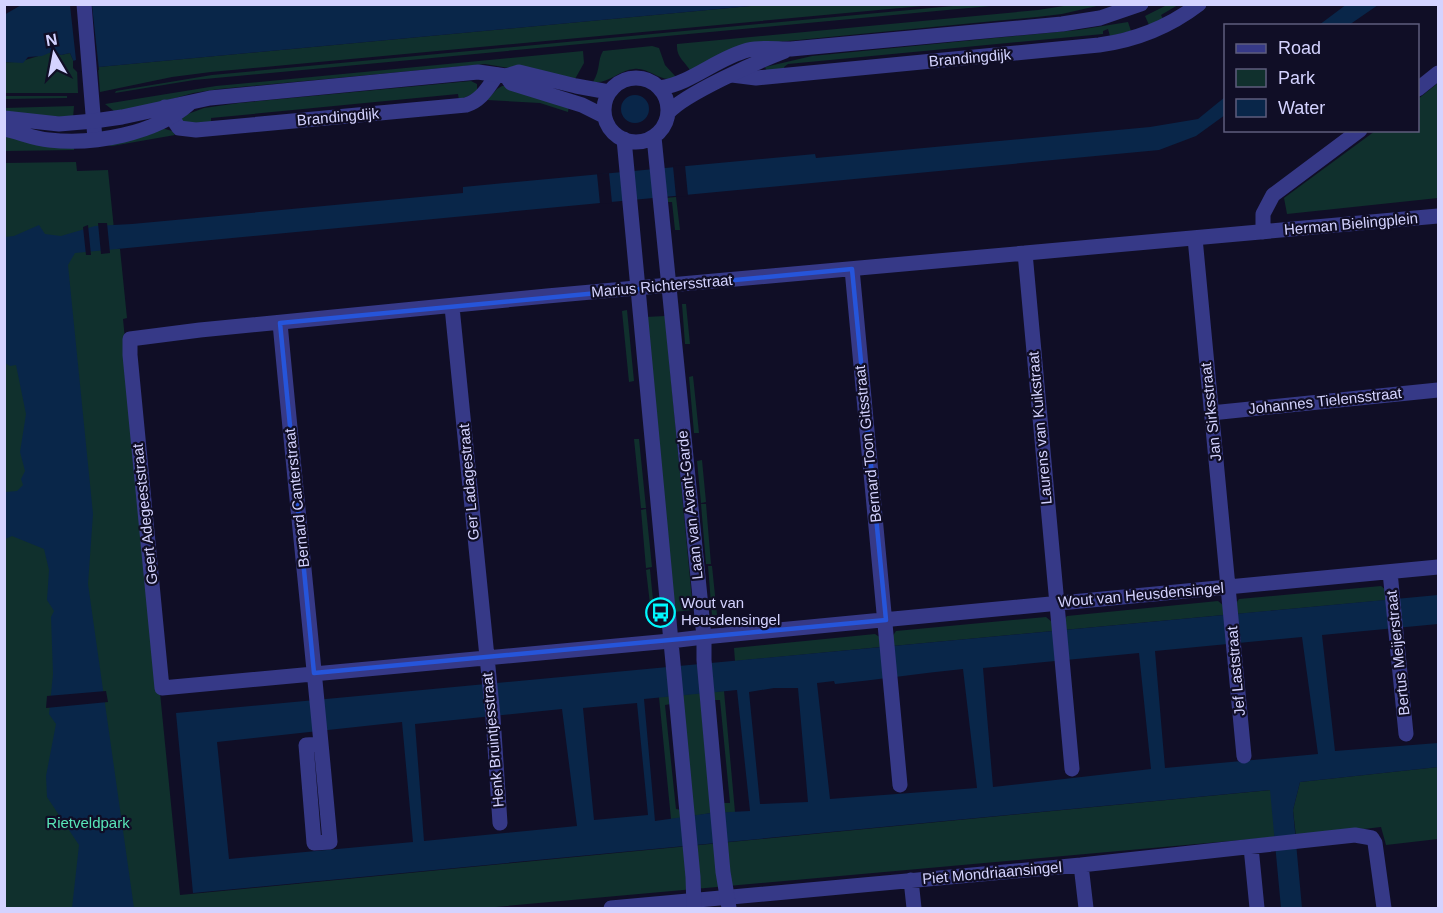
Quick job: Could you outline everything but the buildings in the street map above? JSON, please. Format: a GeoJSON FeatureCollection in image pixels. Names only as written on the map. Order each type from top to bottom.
{"type":"FeatureCollection","features":[{"type":"Feature","properties":{"kind":"street"},"geometry":{"type":"LineString","coordinates":[[84,4],[95,139]]}},
{"type":"Feature","properties":{"kind":"street","name":"Brandingdijk"},"geometry":{"type":"LineString","coordinates":[[660,88],[681,82],[744,51],[762,48],[791,49],[1062,24],[1100,18],[1141,4]]}},
{"type":"Feature","properties":{"kind":"street","name":"Brandingdijk"},"geometry":{"type":"LineString","coordinates":[[732,75],[756,78],[1105,44],[1138,37],[1156,30],[1199,4]]}},
{"type":"Feature","properties":{"kind":"street","name":"Brandingdijk"},"geometry":{"type":"LineString","coordinates":[[668,113],[683,100],[791,49]]}},
{"type":"Feature","properties":{"kind":"street","name":"Brandingdijk"},"geometry":{"type":"LineString","coordinates":[[4,118],[59,124],[94,121],[167,112],[189,104],[225,97],[478,72],[501,76],[519,72],[609,92]]}},
{"type":"Feature","properties":{"kind":"street"},"geometry":{"type":"LineString","coordinates":[[1419,88],[1438,73]]}},
{"type":"Feature","properties":{"kind":"street","name":"Brandingdijk"},"geometry":{"type":"LineString","coordinates":[[167,112],[179,128],[196,130],[466,105],[476,102],[501,76]]}},
{"type":"Feature","properties":{"kind":"street","name":"Brandingdijk"},"geometry":{"type":"LineString","coordinates":[[501,76],[511,83],[582,105],[604,116]]}},
{"type":"Feature","properties":{"kind":"street"},"geometry":{"type":"LineString","coordinates":[[631,78],[644,78],[660,88],[667,100],[668,113],[664,126],[654,137],[639,142],[624,139],[611,130],[604,116],[604,104],[609,92],[619,82],[631,78]]}},
{"type":"Feature","properties":{"kind":"street","name":"Brandingdijk"},"geometry":{"type":"LineString","coordinates":[[4,129],[49,140],[95,139],[142,130],[167,112]]}},
{"type":"Feature","properties":{"kind":"street","name":"Herman Bielingplein"},"geometry":{"type":"LineString","coordinates":[[1263,232],[1263,214],[1273,195],[1357,132]]}},
{"type":"Feature","properties":{"kind":"street","name":"Laan van Avant-Garde"},"geometry":{"type":"LineString","coordinates":[[654,137],[704,637],[704,660],[723,872],[729,903]]}},
{"type":"Feature","properties":{"kind":"street"},"geometry":{"type":"LineString","coordinates":[[624,139],[688,816],[693,904]]}},
{"type":"Feature","properties":{"kind":"street","name":"Herman Bielingplein"},"geometry":{"type":"LineString","coordinates":[[1195,238],[1438,216]]}},
{"type":"Feature","properties":{"kind":"street","name":"Marius Richtersstraat"},"geometry":{"type":"LineString","coordinates":[[130,339],[280,322],[668,285],[1195,238]]}},
{"type":"Feature","properties":{"kind":"street","name":"Jan Sirksstraat"},"geometry":{"type":"LineString","coordinates":[[1195,238],[1228,586]]}},
{"type":"Feature","properties":{"kind":"street","name":"Laurens van Kuikstraat"},"geometry":{"type":"LineString","coordinates":[[1025,254],[1072,768]]}},
{"type":"Feature","properties":{"kind":"street","name":"Bernard Toon Gitsstraat"},"geometry":{"type":"LineString","coordinates":[[852,269],[900,785]]}},
{"type":"Feature","properties":{"kind":"street","name":"Ger Ladagestraat"},"geometry":{"type":"LineString","coordinates":[[452,307],[487,665]]}},
{"type":"Feature","properties":{"kind":"street","name":"Bernard Canterstraat"},"geometry":{"type":"LineString","coordinates":[[280,322],[316,690],[321,744],[330,842],[314,843],[306,745],[321,744]]}},
{"type":"Feature","properties":{"kind":"street","name":"Geert Adegeeststraat"},"geometry":{"type":"LineString","coordinates":[[130,339],[162,688]]}},
{"type":"Feature","properties":{"kind":"street","name":"Johannes Tielensstraat"},"geometry":{"type":"LineString","coordinates":[[1211,412],[1438,390]]}},
{"type":"Feature","properties":{"kind":"street","name":"Wout van Heusdensingel"},"geometry":{"type":"LineString","coordinates":[[162,688],[314,673],[487,665],[704,637],[1438,567]]}},
{"type":"Feature","properties":{"kind":"street","name":"Bertus Meijerstraat"},"geometry":{"type":"LineString","coordinates":[[1390,572],[1406,734]]}},
{"type":"Feature","properties":{"kind":"street","name":"Jef Laststraat"},"geometry":{"type":"LineString","coordinates":[[1228,586],[1244,756]]}},
{"type":"Feature","properties":{"kind":"street","name":"Henk Bruintjesstraat"},"geometry":{"type":"LineString","coordinates":[[487,665],[500,823]]}},
{"type":"Feature","properties":{"kind":"street","name":"Piet Mondriaansingel"},"geometry":{"type":"LineString","coordinates":[[611,909],[729,903],[912,880],[1081,865],[1355,835],[1372,837],[1377,849],[1384,909]]}},
{"type":"Feature","properties":{"kind":"street"},"geometry":{"type":"LineString","coordinates":[[1251,847],[1257,909]]}},
{"type":"Feature","properties":{"kind":"street"},"geometry":{"type":"LineString","coordinates":[[1081,865],[1086,909]]}},
{"type":"Feature","properties":{"kind":"street"},"geometry":{"type":"LineString","coordinates":[[912,880],[914,909]]}},
{"type":"Feature","properties":{"kind":"highlighted area"},"geometry":{"type":"Polygon","coordinates":[[[852,269],[886,620],[314,673],[280,323],[852,269]]]}},
{"type":"Feature","properties":{"kind":"green space"},"geometry":{"type":"Polygon","coordinates":[[[974,4],[1001,5],[194,80],[115,93],[212,75],[974,4]]]}},
{"type":"Feature","properties":{"kind":"green space"},"geometry":{"type":"Polygon","coordinates":[[[761,5],[933,5],[211,72],[172,77],[100,92],[98,67],[761,5]]]}},
{"type":"Feature","properties":{"kind":"green space"},"geometry":{"type":"Polygon","coordinates":[[[1070,5],[1101,5],[1037,17],[757,44],[691,72],[679,56],[677,49],[677,44],[1038,10],[1070,5]]]}},
{"type":"Feature","properties":{"kind":"green space"},"geometry":{"type":"Polygon","coordinates":[[[1167,5],[1178,5],[1161,15],[1163,19],[1149,25],[1145,16],[1167,5]]]}},
{"type":"Feature","properties":{"kind":"green space"},"geometry":{"type":"Polygon","coordinates":[[[1128,22],[1131,31],[1110,36],[1108,29],[1103,31],[1103,34],[788,64],[784,70],[767,72],[765,67],[812,56],[1078,30],[1128,22]]]}},
{"type":"Feature","properties":{"kind":"green space"},"geometry":{"type":"Polygon","coordinates":[[[652,46],[659,48],[665,65],[676,77],[666,79],[634,69],[604,81],[593,82],[603,51],[652,46]]]}},
{"type":"Feature","properties":{"kind":"green space"},"geometry":{"type":"Polygon","coordinates":[[[54,51],[61,55],[70,53],[77,69],[78,93],[5,93],[4,62],[23,60],[54,51]]]}},
{"type":"Feature","properties":{"kind":"green space"},"geometry":{"type":"Polygon","coordinates":[[[583,51],[584,63],[575,79],[485,64],[219,89],[193,93],[133,110],[114,111],[105,104],[216,86],[583,51]]]}},
{"type":"Feature","properties":{"kind":"green space"},"geometry":{"type":"Polygon","coordinates":[[[471,81],[477,84],[477,92],[459,100],[458,94],[211,118],[211,123],[184,124],[180,117],[204,108],[239,103],[471,81]]]}},
{"type":"Feature","properties":{"kind":"green space"},"geometry":{"type":"Polygon","coordinates":[[[1438,83],[1438,198],[1287,214],[1284,198],[1374,132],[1419,132],[1419,98],[1438,83]]]}},
{"type":"Feature","properties":{"kind":"green space"},"geometry":{"type":"Polygon","coordinates":[[[502,86],[569,105],[568,112],[540,103],[487,100],[502,86]]]}},
{"type":"Feature","properties":{"kind":"green space"},"geometry":{"type":"Polygon","coordinates":[[[5,96],[67,96],[67,98],[5,99],[5,96]]]}},
{"type":"Feature","properties":{"kind":"green space"},"geometry":{"type":"Polygon","coordinates":[[[74,106],[73,118],[5,113],[4,108],[74,106]]]}},
{"type":"Feature","properties":{"kind":"green space"},"geometry":{"type":"Polygon","coordinates":[[[162,128],[172,131],[175,135],[107,145],[162,128]]]}},
{"type":"Feature","properties":{"kind":"green space"},"geometry":{"type":"Polygon","coordinates":[[[4,133],[74,145],[74,150],[5,151],[4,133]]]}},
{"type":"Feature","properties":{"kind":"green space","name":"Rietveldpark"},"geometry":{"type":"Polygon","coordinates":[[[76,162],[77,171],[108,170],[116,249],[120,249],[127,318],[123,319],[180,895],[1271,790],[1275,837],[484,908],[5,908],[4,163],[76,162]]]}},
{"type":"Feature","properties":{"kind":"green space"},"geometry":{"type":"Polygon","coordinates":[[[676,197],[680,230],[675,230],[672,202],[665,202],[665,198],[676,197]]]}},
{"type":"Feature","properties":{"kind":"green space"},"geometry":{"type":"Polygon","coordinates":[[[682,304],[686,304],[690,344],[685,344],[682,304]]]}},
{"type":"Feature","properties":{"kind":"green space"},"geometry":{"type":"Polygon","coordinates":[[[627,310],[634,381],[629,382],[622,311],[627,310]]]}},
{"type":"Feature","properties":{"kind":"green space"},"geometry":{"type":"Polygon","coordinates":[[[665,316],[693,610],[674,612],[646,317],[665,316]]]}},
{"type":"Feature","properties":{"kind":"green space"},"geometry":{"type":"Polygon","coordinates":[[[693,376],[699,433],[694,433],[689,377],[693,376]]]}},
{"type":"Feature","properties":{"kind":"green space"},"geometry":{"type":"Polygon","coordinates":[[[634,439],[639,439],[646,508],[641,508],[634,439]]]}},
{"type":"Feature","properties":{"kind":"green space"},"geometry":{"type":"Polygon","coordinates":[[[702,460],[706,502],[701,503],[697,461],[702,460]]]}},
{"type":"Feature","properties":{"kind":"green space"},"geometry":{"type":"Polygon","coordinates":[[[701,504],[706,504],[711,564],[706,564],[701,504]]]}},
{"type":"Feature","properties":{"kind":"green space"},"geometry":{"type":"Polygon","coordinates":[[[646,509],[652,567],[646,568],[641,510],[646,509]]]}},
{"type":"Feature","properties":{"kind":"green space"},"geometry":{"type":"Polygon","coordinates":[[[708,566],[712,566],[717,615],[712,616],[708,566]]]}},
{"type":"Feature","properties":{"kind":"green space"},"geometry":{"type":"Polygon","coordinates":[[[650,569],[655,621],[652,621],[646,570],[650,569]]]}},
{"type":"Feature","properties":{"kind":"green space"},"geometry":{"type":"Polygon","coordinates":[[[1381,586],[1386,590],[1387,600],[1236,614],[1235,605],[1239,599],[1381,586]]]}},
{"type":"Feature","properties":{"kind":"green space"},"geometry":{"type":"Polygon","coordinates":[[[1218,601],[1224,606],[1224,615],[1064,630],[1063,621],[1067,616],[1218,601]]]}},
{"type":"Feature","properties":{"kind":"green space"},"geometry":{"type":"Polygon","coordinates":[[[1046,617],[1052,622],[1053,631],[893,646],[892,637],[896,631],[1046,617]]]}},
{"type":"Feature","properties":{"kind":"green space"},"geometry":{"type":"Polygon","coordinates":[[[875,634],[881,638],[881,647],[735,661],[734,648],[875,634]]]}},
{"type":"Feature","properties":{"kind":"green space"},"geometry":{"type":"Polygon","coordinates":[[[724,691],[735,812],[724,813],[723,803],[730,803],[720,700],[714,700],[713,692],[724,691]]]}},
{"type":"Feature","properties":{"kind":"green space"},"geometry":{"type":"Polygon","coordinates":[[[700,693],[711,813],[693,816],[682,695],[700,693]]]}},
{"type":"Feature","properties":{"kind":"green space"},"geometry":{"type":"Polygon","coordinates":[[[671,696],[671,704],[665,705],[676,809],[682,810],[682,818],[671,819],[659,697],[671,696]]]}},
{"type":"Feature","properties":{"kind":"green space"},"geometry":{"type":"Polygon","coordinates":[[[1438,767],[1438,839],[1386,845],[1381,827],[1296,837],[1293,810],[1300,782],[1438,767]]]}},
{"type":"Feature","properties":{"kind":"water"},"geometry":{"type":"Polygon","coordinates":[[[23,4],[761,5],[77,69],[70,53],[61,55],[54,51],[42,56],[28,57],[23,63],[5,62],[4,15],[23,4]]]}},
{"type":"Feature","properties":{"kind":"water"},"geometry":{"type":"Polygon","coordinates":[[[1347,4],[1378,5],[1350,24],[1320,24],[1347,4]]]}},
{"type":"Feature","properties":{"kind":"water"},"geometry":{"type":"Polygon","coordinates":[[[635,95],[645,99],[649,109],[645,119],[635,123],[625,119],[621,109],[625,99],[635,95]]]}},
{"type":"Feature","properties":{"kind":"water"},"geometry":{"type":"Polygon","coordinates":[[[1224,98],[1224,116],[1196,136],[1159,150],[75,253],[68,265],[93,514],[88,584],[134,908],[72,908],[79,845],[47,797],[46,776],[56,724],[49,714],[53,674],[51,617],[54,611],[47,600],[49,570],[44,549],[12,536],[5,539],[5,492],[17,491],[23,485],[21,479],[25,471],[20,452],[26,414],[16,365],[10,366],[5,363],[5,237],[14,236],[39,225],[45,234],[61,236],[95,226],[463,193],[463,187],[815,154],[816,158],[1150,127],[1198,119],[1224,98]]]}},
{"type":"Feature","properties":{"kind":"water"},"geometry":{"type":"Polygon","coordinates":[[[1438,595],[1438,624],[1322,635],[1335,751],[1438,743],[1438,767],[1300,782],[1293,810],[1302,908],[1281,908],[1270,790],[193,893],[176,713],[1438,595]],[[1302,637],[1155,651],[1165,768],[1318,754],[1302,637]],[[1139,653],[983,668],[993,787],[1151,769],[1139,653]],[[963,669],[835,684],[834,681],[817,683],[830,799],[977,788],[963,669]],[[774,688],[749,692],[760,804],[808,802],[798,688],[774,688]],[[737,690],[644,699],[655,821],[711,813],[750,811],[737,690]],[[637,703],[583,708],[594,820],[648,815],[637,703]],[[562,709],[415,724],[424,841],[577,826],[562,709]],[[402,722],[217,742],[229,859],[413,842],[402,722]]]}},
{"type":"Feature","properties":{"kind":"pier"},"geometry":{"type":"Polygon","coordinates":[[[70,5],[92,5],[99,70],[77,72],[73,68],[73,61],[76,60],[70,5]]]}},
{"type":"Feature","properties":{"kind":"pier"},"geometry":{"type":"Polygon","coordinates":[[[685,165],[688,196],[676,197],[673,166],[685,165]]]}},
{"type":"Feature","properties":{"kind":"pier"},"geometry":{"type":"Polygon","coordinates":[[[609,173],[612,203],[600,204],[597,174],[609,173]]]}},
{"type":"Feature","properties":{"kind":"pier"},"geometry":{"type":"Polygon","coordinates":[[[98,223],[107,223],[110,253],[101,254],[98,223]]]}},
{"type":"Feature","properties":{"kind":"pier"},"geometry":{"type":"Polygon","coordinates":[[[88,225],[91,255],[86,255],[83,227],[88,225]]]}},
{"type":"Feature","properties":{"kind":"pier"},"geometry":{"type":"Polygon","coordinates":[[[106,691],[108,702],[46,708],[47,696],[106,691]]]}},
{"type":"Feature","properties":{"kind":"place","name":"Wout van Heusdensingel"},"geometry":{"type":"Point","coordinates":[660,612]}}]}
